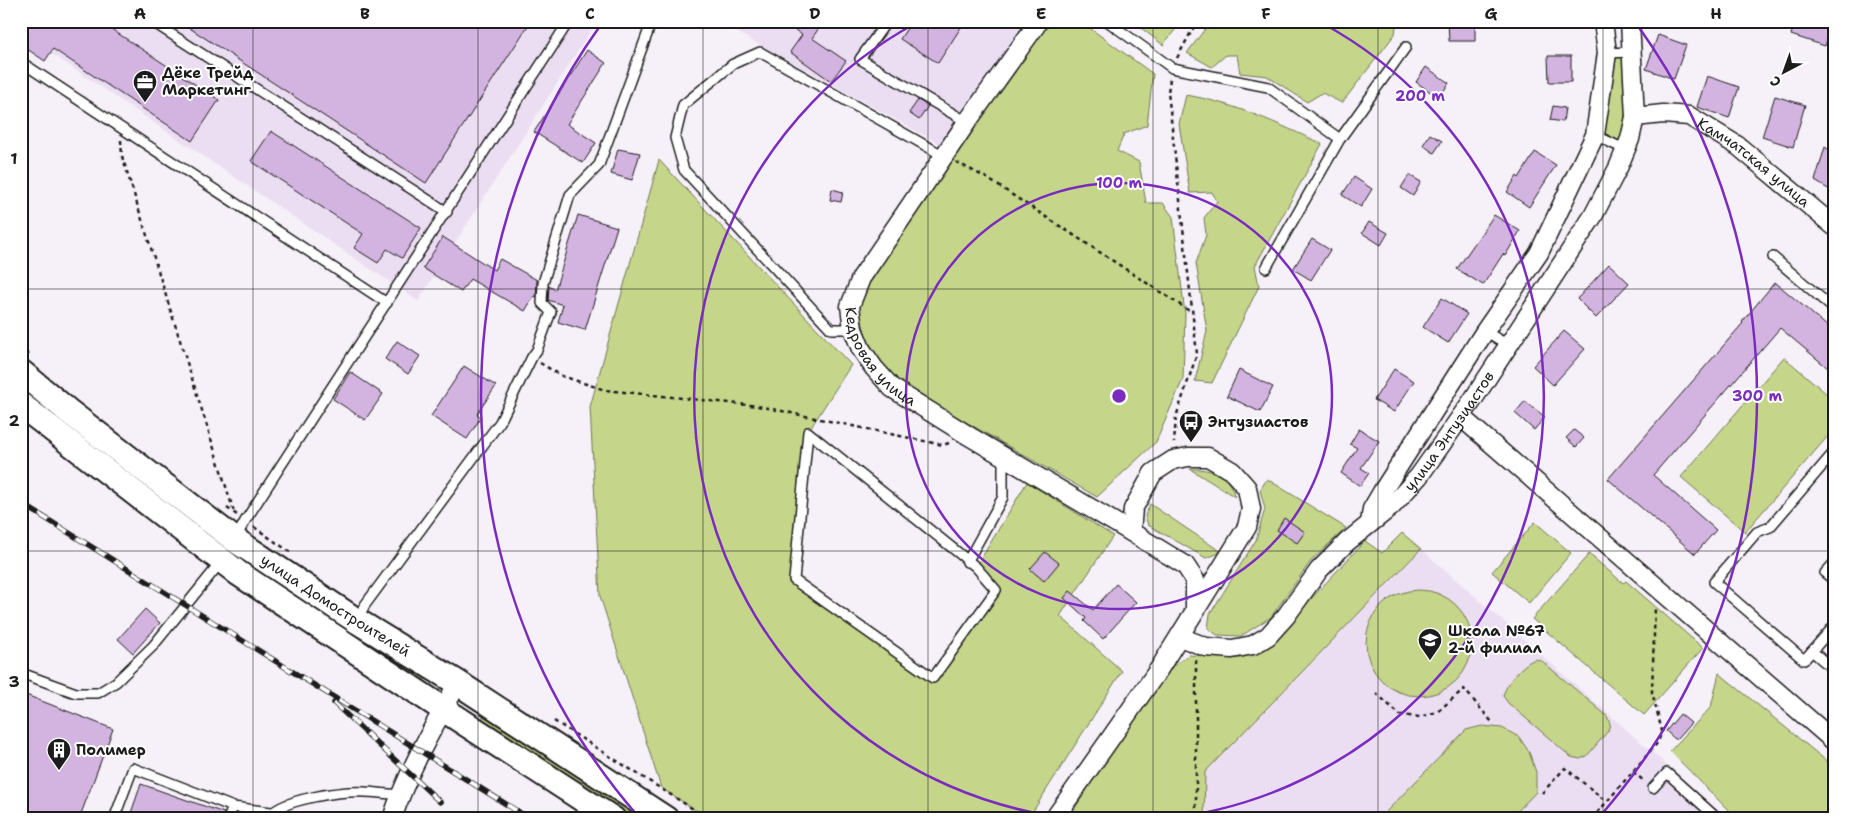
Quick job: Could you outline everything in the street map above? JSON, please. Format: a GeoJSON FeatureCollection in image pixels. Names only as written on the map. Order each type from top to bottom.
{"type":"FeatureCollection","features":[{"type":"Feature","properties":{"kind":"main road","name":"улица Домостроителей"},"geometry":{"type":"LineString","coordinates":[[21,372],[229,550],[238,572],[443,709],[613,819]]}},
{"type":"Feature","properties":{"kind":"main road","name":"улица Домостроителей"},"geometry":{"type":"LineString","coordinates":[[21,405],[229,550],[357,621],[458,683],[666,819]]}},
{"type":"Feature","properties":{"kind":"street","name":"Кедровая улица"},"geometry":{"type":"LineString","coordinates":[[1038,21],[966,122],[861,278],[850,306],[852,329],[861,349],[874,368],[892,388],[1185,565],[1195,580],[1195,611]]}},
{"type":"Feature","properties":{"kind":"street"},"geometry":{"type":"LineString","coordinates":[[1370,523],[1372,509],[1382,492],[1485,331],[1539,252],[1595,135],[1607,53],[1603,21]]}},
{"type":"Feature","properties":{"kind":"street","name":"улица Энтузиастов"},"geometry":{"type":"LineString","coordinates":[[1188,640],[1206,646],[1232,649],[1253,645],[1268,636],[1286,616],[1318,570],[1346,542],[1392,506],[1419,476],[1461,417],[1593,216],[1626,150],[1635,117],[1630,21]]}},
{"type":"Feature","properties":{"kind":"street","name":"Камчатская улица"},"geometry":{"type":"LineString","coordinates":[[1635,117],[1663,114],[1688,116],[1738,146],[1835,226]]}},
{"type":"Feature","properties":{"kind":"street"},"geometry":{"type":"LineString","coordinates":[[1461,417],[1835,742]]}},
{"type":"Feature","properties":{"kind":"street"},"geometry":{"type":"LineString","coordinates":[[1054,819],[1188,640],[1195,611],[1247,527],[1251,509],[1247,488],[1232,470],[1208,457],[1188,457],[1173,460],[1153,473],[1133,509],[1131,532]]}},
{"type":"Feature","properties":{"kind":"street"},"geometry":{"type":"LineString","coordinates":[[392,819],[400,794],[458,683]]}},
{"type":"Feature","properties":{"kind":"lane"},"geometry":{"type":"LineString","coordinates":[[151,21],[447,212]]}},
{"type":"Feature","properties":{"kind":"lane"},"geometry":{"type":"LineString","coordinates":[[21,673],[76,694],[98,693],[116,682],[153,646],[229,550],[245,521],[569,21]]}},
{"type":"Feature","properties":{"kind":"lane"},"geometry":{"type":"LineString","coordinates":[[357,621],[365,605],[500,422],[537,350],[551,312],[542,303],[543,282],[570,195],[599,165],[652,21]]}},
{"type":"Feature","properties":{"kind":"lane"},"geometry":{"type":"LineString","coordinates":[[887,21],[860,59],[966,122]]}},
{"type":"Feature","properties":{"kind":"lane"},"geometry":{"type":"LineString","coordinates":[[1107,21],[1172,68],[1268,88],[1340,139]]}},
{"type":"Feature","properties":{"kind":"lane"},"geometry":{"type":"LineString","coordinates":[[1266,268],[1340,139],[1406,47]]}},
{"type":"Feature","properties":{"kind":"lane"},"geometry":{"type":"LineString","coordinates":[[852,329],[830,329],[684,170],[675,138],[683,105],[733,64],[760,52],[944,156]]}},
{"type":"Feature","properties":{"kind":"lane"},"geometry":{"type":"LineString","coordinates":[[1607,53],[1631,52]]}},
{"type":"Feature","properties":{"kind":"lane"},"geometry":{"type":"LineString","coordinates":[[21,62],[387,303]]}},
{"type":"Feature","properties":{"kind":"lane"},"geometry":{"type":"LineString","coordinates":[[1595,135],[1626,150]]}},
{"type":"Feature","properties":{"kind":"lane"},"geometry":{"type":"LineString","coordinates":[[1773,257],[1835,310]]}},
{"type":"Feature","properties":{"kind":"lane"},"geometry":{"type":"LineString","coordinates":[[1485,331],[1508,344]]}},
{"type":"Feature","properties":{"kind":"lane"},"geometry":{"type":"LineString","coordinates":[[808,432],[968,562],[976,567],[996,590],[933,678],[794,580],[808,432]]}},
{"type":"Feature","properties":{"kind":"lane"},"geometry":{"type":"LineString","coordinates":[[1835,451],[1770,527],[1757,532],[1714,582],[1804,660],[1835,625]]}},
{"type":"Feature","properties":{"kind":"lane"},"geometry":{"type":"LineString","coordinates":[[968,562],[1003,497],[1003,456]]}},
{"type":"Feature","properties":{"kind":"lane"},"geometry":{"type":"LineString","coordinates":[[1835,562],[1826,573],[1835,581]]}},
{"type":"Feature","properties":{"kind":"lane"},"geometry":{"type":"LineString","coordinates":[[1812,651],[1835,671]]}},
{"type":"Feature","properties":{"kind":"lane"},"geometry":{"type":"LineString","coordinates":[[114,819],[133,768],[233,807],[269,816],[297,801],[331,794],[366,792],[391,795],[400,794]]}},
{"type":"Feature","properties":{"kind":"lane"},"geometry":{"type":"LineString","coordinates":[[1653,788],[1667,773],[1718,819]]}},
{"type":"Feature","properties":{"kind":"lane"},"geometry":{"type":"LineString","coordinates":[[228,819],[233,807]]}},
{"type":"Feature","properties":{"kind":"path"},"geometry":{"type":"LineString","coordinates":[[1173,460],[1176,418],[1197,354],[1168,92],[1172,68],[1198,21]]}},
{"type":"Feature","properties":{"kind":"path"},"geometry":{"type":"LineString","coordinates":[[119,126],[122,156],[235,514]]}},
{"type":"Feature","properties":{"kind":"path"},"geometry":{"type":"LineString","coordinates":[[944,156],[985,177],[1191,312]]}},
{"type":"Feature","properties":{"kind":"path"},"geometry":{"type":"LineString","coordinates":[[532,357],[562,376],[605,390],[758,406],[942,444],[969,436]]}},
{"type":"Feature","properties":{"kind":"path"},"geometry":{"type":"LineString","coordinates":[[1592,819],[1658,742],[1662,731],[1652,692],[1656,603]]}},
{"type":"Feature","properties":{"kind":"path"},"geometry":{"type":"LineString","coordinates":[[1188,640],[1196,819]]}},
{"type":"Feature","properties":{"kind":"path"},"geometry":{"type":"LineString","coordinates":[[1376,694],[1400,715],[1420,717],[1437,712],[1464,689],[1492,722]]}},
{"type":"Feature","properties":{"kind":"path"},"geometry":{"type":"LineString","coordinates":[[1542,793],[1565,768],[1607,802]]}},
{"type":"Feature","properties":{"kind":"path"},"geometry":{"type":"LineString","coordinates":[[1633,772],[1653,788]]}},
{"type":"Feature","properties":{"kind":"shaded area"},"geometry":{"type":"Polygon","coordinates":[[[21,21],[597,21],[418,301],[21,33],[21,21]]]}},
{"type":"Feature","properties":{"kind":"shaded area"},"geometry":{"type":"Polygon","coordinates":[[[737,21],[1030,21],[942,145],[733,30],[737,21]]]}},
{"type":"Feature","properties":{"kind":"shaded area","name":"Школа №67 2-й филиал"},"geometry":{"type":"Polygon","coordinates":[[[1421,549],[1728,819],[1204,819],[1205,772],[1421,549]]]}},
{"type":"Feature","properties":{"kind":"green space"},"geometry":{"type":"Polygon","coordinates":[[[1047,21],[1080,21],[1153,74],[1147,125],[1124,134],[1117,151],[1139,162],[1146,203],[1163,203],[1173,217],[1185,314],[1183,379],[1156,442],[1097,497],[889,378],[867,342],[858,303],[869,276],[948,166],[1047,21]]]}},
{"type":"Feature","properties":{"kind":"green space"},"geometry":{"type":"Polygon","coordinates":[[[1132,21],[1182,21],[1163,45],[1132,21]]]}},
{"type":"Feature","properties":{"kind":"green space"},"geometry":{"type":"Polygon","coordinates":[[[1211,21],[1397,21],[1395,34],[1342,103],[1322,93],[1307,102],[1267,76],[1240,73],[1237,55],[1226,55],[1212,67],[1187,53],[1211,21]]]}},
{"type":"Feature","properties":{"kind":"green space"},"geometry":{"type":"Polygon","coordinates":[[[1625,57],[1628,110],[1624,142],[1608,138],[1603,134],[1612,62],[1616,58],[1625,57]]]}},
{"type":"Feature","properties":{"kind":"green space"},"geometry":{"type":"Polygon","coordinates":[[[1186,95],[1239,109],[1322,144],[1255,266],[1259,286],[1212,383],[1195,381],[1207,331],[1196,263],[1206,235],[1204,218],[1217,201],[1212,192],[1190,193],[1179,124],[1186,95]]]}},
{"type":"Feature","properties":{"kind":"green space"},"geometry":{"type":"Polygon","coordinates":[[[659,160],[851,365],[808,432],[794,581],[933,678],[996,591],[976,567],[1027,482],[1113,536],[1060,616],[1122,671],[1028,819],[709,819],[661,788],[600,596],[590,407],[659,160]]]}},
{"type":"Feature","properties":{"kind":"green space"},"geometry":{"type":"Polygon","coordinates":[[[1784,357],[1835,401],[1835,428],[1745,532],[1681,477],[1784,357]]]}},
{"type":"Feature","properties":{"kind":"green space"},"geometry":{"type":"Polygon","coordinates":[[[1190,469],[1205,470],[1218,474],[1229,483],[1235,497],[1190,469]]]}},
{"type":"Feature","properties":{"kind":"green space"},"geometry":{"type":"Polygon","coordinates":[[[1267,479],[1346,528],[1311,561],[1271,617],[1241,636],[1217,635],[1208,628],[1210,614],[1256,540],[1265,509],[1260,490],[1267,479]]]}},
{"type":"Feature","properties":{"kind":"green space"},"geometry":{"type":"Polygon","coordinates":[[[1150,504],[1220,551],[1206,558],[1148,525],[1145,516],[1150,504]]]}},
{"type":"Feature","properties":{"kind":"green space"},"geometry":{"type":"Polygon","coordinates":[[[1535,522],[1571,553],[1529,603],[1492,572],[1535,522]]]}},
{"type":"Feature","properties":{"kind":"green space"},"geometry":{"type":"Polygon","coordinates":[[[1402,533],[1421,549],[1205,772],[1204,819],[1068,819],[1162,673],[1189,655],[1241,658],[1266,647],[1365,541],[1382,553],[1402,533]]]}},
{"type":"Feature","properties":{"kind":"green space"},"geometry":{"type":"Polygon","coordinates":[[[1589,554],[1623,583],[1626,581],[1703,648],[1644,715],[1532,619],[1589,554]]]}},
{"type":"Feature","properties":{"kind":"green space"},"geometry":{"type":"Polygon","coordinates":[[[276,580],[424,674],[423,682],[274,584],[276,580]]]}},
{"type":"Feature","properties":{"kind":"green space"},"geometry":{"type":"Polygon","coordinates":[[[1419,590],[1439,594],[1457,605],[1468,623],[1472,643],[1468,663],[1457,681],[1439,692],[1419,696],[1399,692],[1381,681],[1370,663],[1366,643],[1370,623],[1381,605],[1399,594],[1419,590]]]}},
{"type":"Feature","properties":{"kind":"green space"},"geometry":{"type":"Polygon","coordinates":[[[1535,659],[1542,661],[1607,716],[1610,724],[1608,731],[1587,756],[1580,759],[1571,757],[1508,703],[1503,696],[1507,685],[1515,674],[1535,659]]]}},
{"type":"Feature","properties":{"kind":"green space"},"geometry":{"type":"Polygon","coordinates":[[[1719,673],[1835,768],[1835,819],[1737,819],[1670,751],[1711,707],[1719,673]]]}},
{"type":"Feature","properties":{"kind":"green space"},"geometry":{"type":"Polygon","coordinates":[[[484,716],[488,716],[643,819],[629,819],[484,723],[481,719],[484,716]]]}},
{"type":"Feature","properties":{"kind":"green space"},"geometry":{"type":"Polygon","coordinates":[[[1482,726],[1502,728],[1519,737],[1529,752],[1536,772],[1536,792],[1510,819],[1379,819],[1466,730],[1482,726]]]}},
{"type":"Feature","properties":{"kind":"building"},"geometry":{"type":"Polygon","coordinates":[[[21,21],[99,21],[219,100],[192,141],[53,49],[45,61],[21,45],[21,21]]]}},
{"type":"Feature","properties":{"kind":"building"},"geometry":{"type":"Polygon","coordinates":[[[179,21],[531,21],[426,183],[179,21]]]}},
{"type":"Feature","properties":{"kind":"building"},"geometry":{"type":"Polygon","coordinates":[[[783,21],[824,21],[812,38],[846,61],[831,81],[790,52],[802,35],[783,21]]]}},
{"type":"Feature","properties":{"kind":"building"},"geometry":{"type":"Polygon","coordinates":[[[912,21],[965,21],[938,63],[900,39],[912,21]]]}},
{"type":"Feature","properties":{"kind":"building"},"geometry":{"type":"Polygon","coordinates":[[[1448,21],[1475,21],[1475,41],[1449,41],[1448,21]]]}},
{"type":"Feature","properties":{"kind":"building"},"geometry":{"type":"Polygon","coordinates":[[[1795,21],[1833,21],[1825,46],[1791,35],[1795,21]]]}},
{"type":"Feature","properties":{"kind":"building"},"geometry":{"type":"Polygon","coordinates":[[[1658,35],[1686,45],[1674,79],[1646,69],[1658,35]]]}},
{"type":"Feature","properties":{"kind":"building"},"geometry":{"type":"Polygon","coordinates":[[[587,50],[606,63],[567,124],[596,143],[583,163],[534,132],[587,50]]]}},
{"type":"Feature","properties":{"kind":"building"},"geometry":{"type":"Polygon","coordinates":[[[1548,56],[1571,56],[1571,82],[1549,82],[1548,56]]]}},
{"type":"Feature","properties":{"kind":"building"},"geometry":{"type":"Polygon","coordinates":[[[1426,67],[1449,83],[1439,98],[1416,82],[1426,67]]]}},
{"type":"Feature","properties":{"kind":"building"},"geometry":{"type":"Polygon","coordinates":[[[1707,76],[1739,87],[1729,118],[1697,107],[1707,76]]]}},
{"type":"Feature","properties":{"kind":"building"},"geometry":{"type":"Polygon","coordinates":[[[1775,96],[1805,105],[1793,147],[1762,137],[1775,96]]]}},
{"type":"Feature","properties":{"kind":"building"},"geometry":{"type":"Polygon","coordinates":[[[918,100],[928,106],[919,120],[909,113],[918,100]]]}},
{"type":"Feature","properties":{"kind":"building"},"geometry":{"type":"Polygon","coordinates":[[[1553,106],[1565,108],[1563,122],[1550,120],[1553,106]]]}},
{"type":"Feature","properties":{"kind":"building"},"geometry":{"type":"Polygon","coordinates":[[[271,131],[421,228],[402,258],[387,249],[378,263],[354,248],[363,234],[251,161],[271,131]]]}},
{"type":"Feature","properties":{"kind":"building"},"geometry":{"type":"Polygon","coordinates":[[[1430,134],[1442,141],[1434,153],[1423,145],[1430,134]]]}},
{"type":"Feature","properties":{"kind":"building"},"geometry":{"type":"Polygon","coordinates":[[[1825,147],[1835,154],[1835,193],[1815,181],[1825,147]]]}},
{"type":"Feature","properties":{"kind":"building"},"geometry":{"type":"Polygon","coordinates":[[[618,149],[640,153],[632,180],[611,174],[618,149]]]}},
{"type":"Feature","properties":{"kind":"building"},"geometry":{"type":"Polygon","coordinates":[[[1535,152],[1556,165],[1529,207],[1507,192],[1517,176],[1519,178],[1535,152]]]}},
{"type":"Feature","properties":{"kind":"building"},"geometry":{"type":"Polygon","coordinates":[[[1409,175],[1421,182],[1413,196],[1401,188],[1409,175]]]}},
{"type":"Feature","properties":{"kind":"building"},"geometry":{"type":"Polygon","coordinates":[[[1354,177],[1372,189],[1361,207],[1342,195],[1354,177]]]}},
{"type":"Feature","properties":{"kind":"building"},"geometry":{"type":"Polygon","coordinates":[[[832,189],[843,192],[841,202],[830,200],[832,189]]]}},
{"type":"Feature","properties":{"kind":"building"},"geometry":{"type":"Polygon","coordinates":[[[578,215],[617,227],[585,330],[558,322],[563,305],[548,300],[549,286],[555,290],[578,215]]]}},
{"type":"Feature","properties":{"kind":"building"},"geometry":{"type":"Polygon","coordinates":[[[1494,215],[1520,231],[1505,256],[1503,254],[1483,285],[1457,269],[1494,215]]]}},
{"type":"Feature","properties":{"kind":"building"},"geometry":{"type":"Polygon","coordinates":[[[1369,222],[1388,233],[1381,245],[1362,233],[1369,222]]]}},
{"type":"Feature","properties":{"kind":"building"},"geometry":{"type":"Polygon","coordinates":[[[443,237],[494,270],[500,259],[537,280],[536,297],[534,296],[525,311],[470,279],[461,292],[423,268],[443,237]]]}},
{"type":"Feature","properties":{"kind":"building"},"geometry":{"type":"Polygon","coordinates":[[[1312,239],[1330,250],[1311,280],[1293,269],[1312,239]]]}},
{"type":"Feature","properties":{"kind":"building"},"geometry":{"type":"Polygon","coordinates":[[[1609,264],[1629,283],[1596,318],[1577,299],[1609,264]]]}},
{"type":"Feature","properties":{"kind":"building"},"geometry":{"type":"Polygon","coordinates":[[[1775,282],[1835,333],[1835,374],[1780,328],[1653,475],[1716,530],[1695,554],[1608,479],[1743,323],[1775,282]]]}},
{"type":"Feature","properties":{"kind":"building"},"geometry":{"type":"Polygon","coordinates":[[[1442,298],[1467,314],[1448,343],[1423,327],[1442,298]]]}},
{"type":"Feature","properties":{"kind":"building"},"geometry":{"type":"Polygon","coordinates":[[[1564,331],[1585,349],[1553,385],[1533,366],[1564,331]]]}},
{"type":"Feature","properties":{"kind":"building"},"geometry":{"type":"Polygon","coordinates":[[[397,341],[420,356],[408,374],[385,359],[397,341]]]}},
{"type":"Feature","properties":{"kind":"building"},"geometry":{"type":"Polygon","coordinates":[[[464,366],[496,386],[477,414],[481,417],[467,439],[431,416],[464,366]]]}},
{"type":"Feature","properties":{"kind":"building"},"geometry":{"type":"Polygon","coordinates":[[[1394,369],[1414,381],[1394,412],[1374,400],[1394,369]]]}},
{"type":"Feature","properties":{"kind":"building"},"geometry":{"type":"Polygon","coordinates":[[[1239,370],[1273,387],[1260,412],[1227,396],[1239,370]]]}},
{"type":"Feature","properties":{"kind":"building"},"geometry":{"type":"Polygon","coordinates":[[[350,372],[383,394],[365,420],[333,399],[350,372]]]}},
{"type":"Feature","properties":{"kind":"building"},"geometry":{"type":"Polygon","coordinates":[[[1525,401],[1545,417],[1534,430],[1515,413],[1525,401]]]}},
{"type":"Feature","properties":{"kind":"building"},"geometry":{"type":"Polygon","coordinates":[[[1359,429],[1379,441],[1361,468],[1369,473],[1360,486],[1341,473],[1357,448],[1350,444],[1359,429]]]}},
{"type":"Feature","properties":{"kind":"building"},"geometry":{"type":"Polygon","coordinates":[[[1574,430],[1584,438],[1576,447],[1566,438],[1574,430]]]}},
{"type":"Feature","properties":{"kind":"building"},"geometry":{"type":"Polygon","coordinates":[[[1284,518],[1305,532],[1297,543],[1277,530],[1284,518]]]}},
{"type":"Feature","properties":{"kind":"building"},"geometry":{"type":"Polygon","coordinates":[[[1045,552],[1059,563],[1044,581],[1030,569],[1045,552]]]}},
{"type":"Feature","properties":{"kind":"building"},"geometry":{"type":"Polygon","coordinates":[[[1116,584],[1136,602],[1103,639],[1084,621],[1086,618],[1064,598],[1070,591],[1093,610],[1116,584]]]}},
{"type":"Feature","properties":{"kind":"building"},"geometry":{"type":"Polygon","coordinates":[[[145,609],[160,623],[133,653],[118,639],[145,609]]]}},
{"type":"Feature","properties":{"kind":"building","name":"Полимер"},"geometry":{"type":"Polygon","coordinates":[[[21,693],[113,729],[79,819],[36,819],[21,813],[21,693]]]}},
{"type":"Feature","properties":{"kind":"building"},"geometry":{"type":"Polygon","coordinates":[[[1680,714],[1691,723],[1676,740],[1666,731],[1680,714]]]}},
{"type":"Feature","properties":{"kind":"building"},"geometry":{"type":"Polygon","coordinates":[[[141,784],[224,813],[222,819],[129,819],[141,784]]]}},
{"type":"Feature","properties":{"kind":"railway"},"geometry":{"type":"LineString","coordinates":[[21,503],[530,819]]}},
{"type":"Feature","properties":{"kind":"railway"},"geometry":{"type":"LineString","coordinates":[[334,703],[440,802]]}},
{"type":"Feature","properties":{"kind":"place","name":"Дёке Трейд Маркетинг"},"geometry":{"type":"Point","coordinates":[145,103]}},
{"type":"Feature","properties":{"kind":"place","name":"Энтузиастов"},"geometry":{"type":"Point","coordinates":[1191,443]}},
{"type":"Feature","properties":{"kind":"place","name":"Школа №67 2-й филиал"},"geometry":{"type":"Point","coordinates":[1430,661]}},
{"type":"Feature","properties":{"kind":"place","name":"Полимер"},"geometry":{"type":"Point","coordinates":[59,771]}}]}
